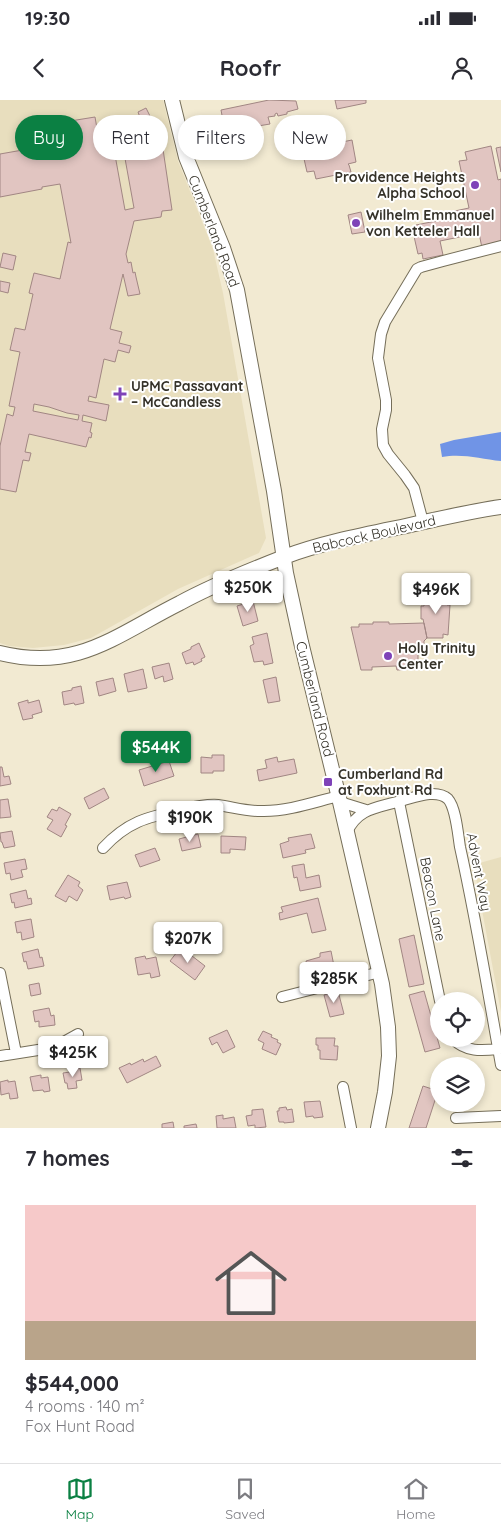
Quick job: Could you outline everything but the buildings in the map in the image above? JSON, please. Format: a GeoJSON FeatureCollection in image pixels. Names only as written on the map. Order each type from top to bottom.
{"type":"FeatureCollection","features":[{"type":"Feature","properties":{"kind":"main road","name":"Cumberland Road"},"geometry":{"type":"LineString","coordinates":[[172,100],[186,157],[223,248],[236,290],[301,642],[380,972],[386,1006],[389,1044],[381,1124]]}},
{"type":"Feature","properties":{"kind":"main road","name":"Babcock Boulevard"},"geometry":{"type":"LineString","coordinates":[[0,653],[21,657],[50,658],[82,653],[130,632],[154,616],[198,593],[284,557],[358,536],[501,507]]}},
{"type":"Feature","properties":{"kind":"street"},"geometry":{"type":"LineString","coordinates":[[423,522],[414,488],[383,446],[382,438],[386,400],[378,358],[381,334],[385,322],[414,273],[421,267],[501,246]]}},
{"type":"Feature","properties":{"kind":"street","name":"Advent Way"},"geometry":{"type":"LineString","coordinates":[[366,810],[422,795],[438,794],[451,804],[501,1065]]}},
{"type":"Feature","properties":{"kind":"street"},"geometry":{"type":"LineString","coordinates":[[103,848],[114,836],[135,822],[155,815],[200,805],[250,811],[273,811],[340,799],[366,810],[353,820],[347,832]]}},
{"type":"Feature","properties":{"kind":"street","name":"Beacon Lane"},"geometry":{"type":"LineString","coordinates":[[399,802],[438,992]]}},
{"type":"Feature","properties":{"kind":"street"},"geometry":{"type":"LineString","coordinates":[[282,997],[380,972]]}},
{"type":"Feature","properties":{"kind":"street"},"geometry":{"type":"LineString","coordinates":[[0,973],[16,1053]]}},
{"type":"Feature","properties":{"kind":"street"},"geometry":{"type":"LineString","coordinates":[[0,1056],[60,1044],[78,1034]]}},
{"type":"Feature","properties":{"kind":"street"},"geometry":{"type":"LineString","coordinates":[[465,1047],[472,1050],[498,1049]]}},
{"type":"Feature","properties":{"kind":"street"},"geometry":{"type":"LineString","coordinates":[[343,1087],[351,1128]]}},
{"type":"Feature","properties":{"kind":"street"},"geometry":{"type":"LineString","coordinates":[[456,1118],[501,1116]]}},
{"type":"Feature","properties":{"kind":"shaded area","name":"UPMC Passavant – McCandless"},"geometry":{"type":"Polygon","coordinates":[[[0,100],[163,100],[167,115],[93,115],[93,160],[168,160],[168,120],[178,161],[213,249],[223,293],[266,538],[259,553],[178,589],[91,638],[64,645],[33,648],[9,646],[0,643],[0,100]]]}},
{"type":"Feature","properties":{"kind":"shaded area"},"geometry":{"type":"Polygon","coordinates":[[[501,857],[501,1012],[474,867],[476,864],[501,857]]]}},
{"type":"Feature","properties":{"kind":"water"},"geometry":{"type":"Polygon","coordinates":[[[501,432],[501,461],[464,456],[442,457],[440,444],[501,432]]]}},
{"type":"Feature","properties":{"kind":"place","name":"Providence Heights Alpha School"},"geometry":{"type":"Point","coordinates":[475,185]}},
{"type":"Feature","properties":{"kind":"place","name":"Wilhelm Emmanuel von Ketteler Hall"},"geometry":{"type":"Point","coordinates":[356,223]}},
{"type":"Feature","properties":{"kind":"place","name":"UPMC Passavant – McCandless"},"geometry":{"type":"Point","coordinates":[120,394]}},
{"type":"Feature","properties":{"kind":"place","name":"Holy Trinity Center"},"geometry":{"type":"Point","coordinates":[388,656]}},
{"type":"Feature","properties":{"kind":"place","name":"Cumberland Rd at Foxhunt Rd"},"geometry":{"type":"Point","coordinates":[328,782]}}]}
